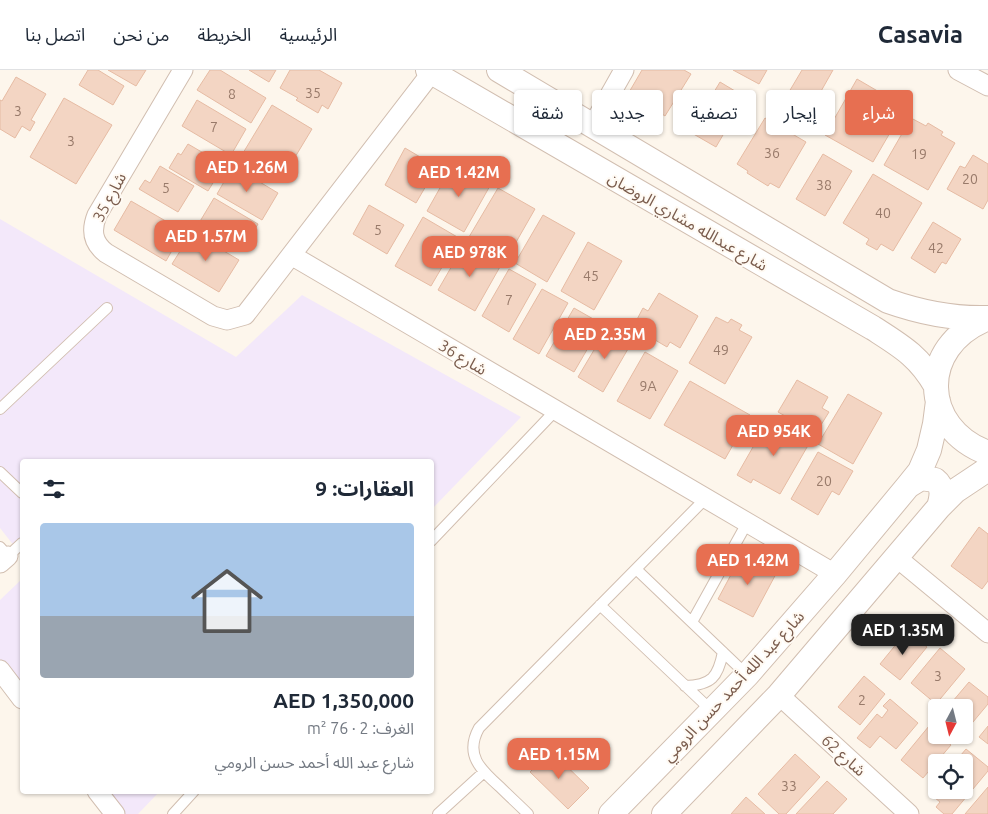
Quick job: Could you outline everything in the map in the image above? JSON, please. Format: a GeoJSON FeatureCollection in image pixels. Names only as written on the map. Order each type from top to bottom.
{"type":"FeatureCollection","features":[{"type":"Feature","properties":{"kind":"street","name":"شارع 35"},"geometry":{"type":"LineString","coordinates":[[183,70],[97,215],[93,234],[97,244],[106,253],[213,316],[227,320],[244,315],[291,255]]}},
{"type":"Feature","properties":{"kind":"street","name":"شارع عبدالله مشاري الروضان"},"geometry":{"type":"LineString","coordinates":[[499,70],[592,123]]}},
{"type":"Feature","properties":{"kind":"street"},"geometry":{"type":"LineString","coordinates":[[613,90],[624,70]]}},
{"type":"Feature","properties":{"kind":"street"},"geometry":{"type":"LineString","coordinates":[[958,70],[988,86]]}},
{"type":"Feature","properties":{"kind":"street"},"geometry":{"type":"LineString","coordinates":[[291,255],[430,71]]}},
{"type":"Feature","properties":{"kind":"street","name":"شارع عبدالله مشاري الروضان"},"geometry":{"type":"LineString","coordinates":[[430,71],[873,328],[907,350],[919,360],[937,393],[942,415],[951,428],[961,439],[974,448],[988,453]]}},
{"type":"Feature","properties":{"kind":"street","name":"شارع عبدالله مشاري الروضان"},"geometry":{"type":"LineString","coordinates":[[611,135],[888,301],[935,315],[953,318],[988,318]]}},
{"type":"Feature","properties":{"kind":"street"},"geometry":{"type":"LineString","coordinates":[[662,206],[675,203],[684,193],[684,179]]}},
{"type":"Feature","properties":{"kind":"street"},"geometry":{"type":"LineString","coordinates":[[702,229],[702,216],[711,206],[725,204]]}},
{"type":"Feature","properties":{"kind":"street","name":"شارع 36"},"geometry":{"type":"LineString","coordinates":[[291,255],[554,411],[835,574]]}},
{"type":"Feature","properties":{"kind":"street"},"geometry":{"type":"LineString","coordinates":[[873,328],[883,326],[890,319],[892,310],[888,301]]}},
{"type":"Feature","properties":{"kind":"street","name":"شارع عبد الله أحمد حسن الرومي"},"geometry":{"type":"LineString","coordinates":[[611,814],[747,675],[835,574],[920,471],[929,450],[936,424],[938,371],[942,356],[950,343],[961,332],[973,324],[988,318]]}},
{"type":"Feature","properties":{"kind":"street"},"geometry":{"type":"LineString","coordinates":[[664,814],[779,695],[939,506],[955,491],[988,469]]}},
{"type":"Feature","properties":{"kind":"street"},"geometry":{"type":"LineString","coordinates":[[908,486],[921,478],[935,480],[940,485],[941,491],[939,506]]}},
{"type":"Feature","properties":{"kind":"street"},"geometry":{"type":"LineString","coordinates":[[896,557],[988,634]]}},
{"type":"Feature","properties":{"kind":"street"},"geometry":{"type":"LineString","coordinates":[[0,670],[20,695]]}},
{"type":"Feature","properties":{"kind":"street","name":"شارع 62"},"geometry":{"type":"LineString","coordinates":[[779,695],[909,814]]}},
{"type":"Feature","properties":{"kind":"street"},"geometry":{"type":"LineString","coordinates":[[99,794],[115,814]]}},
{"type":"Feature","properties":{"kind":"lane"},"geometry":{"type":"LineString","coordinates":[[0,409],[107,308]]}},
{"type":"Feature","properties":{"kind":"lane"},"geometry":{"type":"LineString","coordinates":[[434,538],[554,411]]}},
{"type":"Feature","properties":{"kind":"lane"},"geometry":{"type":"LineString","coordinates":[[0,472],[20,491]]}},
{"type":"Feature","properties":{"kind":"lane"},"geometry":{"type":"LineString","coordinates":[[528,814],[484,772],[475,760],[473,752],[475,736],[479,728],[705,498]]}},
{"type":"Feature","properties":{"kind":"lane"},"geometry":{"type":"LineString","coordinates":[[692,622],[748,523]]}},
{"type":"Feature","properties":{"kind":"lane"},"geometry":{"type":"LineString","coordinates":[[3,555],[20,544]]}},
{"type":"Feature","properties":{"kind":"lane"},"geometry":{"type":"LineString","coordinates":[[636,569],[747,675]]}},
{"type":"Feature","properties":{"kind":"lane"},"geometry":{"type":"LineString","coordinates":[[600,605],[712,712]]}},
{"type":"Feature","properties":{"kind":"lane"},"geometry":{"type":"LineString","coordinates":[[685,686],[705,682],[714,677],[720,668],[723,652]]}},
{"type":"Feature","properties":{"kind":"lane"},"geometry":{"type":"LineString","coordinates":[[438,814],[484,772]]}},
{"type":"Feature","properties":{"kind":"lane"},"geometry":{"type":"LineString","coordinates":[[173,814],[191,794]]}},
{"type":"Feature","properties":{"kind":"shaded area"},"geometry":{"type":"Polygon","coordinates":[[[0,219],[236,357],[302,295],[521,417],[434,507],[434,459],[20,459],[20,553],[0,528],[0,219]]]}},
{"type":"Feature","properties":{"kind":"shaded area"},"geometry":{"type":"Polygon","coordinates":[[[20,581],[20,691],[0,664],[0,600],[20,581]]]}},
{"type":"Feature","properties":{"kind":"shaded area"},"geometry":{"type":"Polygon","coordinates":[[[100,794],[157,794],[138,814],[116,814],[100,794]]]}},
{"type":"Feature","properties":{"kind":"building"},"geometry":{"type":"Polygon","coordinates":[[[88,70],[98,70],[124,86],[113,105],[79,85],[88,70]]]}},
{"type":"Feature","properties":{"kind":"building"},"geometry":{"type":"Polygon","coordinates":[[[108,70],[146,70],[136,86],[108,70]]]}},
{"type":"Feature","properties":{"kind":"building"},"geometry":{"type":"Polygon","coordinates":[[[210,70],[220,70],[266,98],[251,123],[197,90],[210,70]]]}},
{"type":"Feature","properties":{"kind":"building"},"geometry":{"type":"Polygon","coordinates":[[[249,70],[276,70],[269,82],[249,70]]]}},
{"type":"Feature","properties":{"kind":"building"},"geometry":{"type":"Polygon","coordinates":[[[290,70],[319,70],[342,83],[328,109],[322,105],[318,113],[296,100],[298,98],[280,88],[290,70]]]}},
{"type":"Feature","properties":{"kind":"building"},"geometry":{"type":"Polygon","coordinates":[[[642,70],[684,70],[691,74],[681,90],[673,90],[673,103],[665,116],[663,115],[663,90],[630,90],[642,70]]]}},
{"type":"Feature","properties":{"kind":"building"},"geometry":{"type":"Polygon","coordinates":[[[733,70],[767,70],[759,84],[733,70]]]}},
{"type":"Feature","properties":{"kind":"building"},"geometry":{"type":"Polygon","coordinates":[[[802,70],[833,70],[822,90],[790,90],[802,70]]]}},
{"type":"Feature","properties":{"kind":"building"},"geometry":{"type":"Polygon","coordinates":[[[16,77],[46,94],[31,120],[35,122],[30,131],[22,126],[15,138],[0,129],[0,100],[2,101],[16,77]]]}},
{"type":"Feature","properties":{"kind":"building"},"geometry":{"type":"Polygon","coordinates":[[[857,79],[876,90],[851,90],[857,79]]]}},
{"type":"Feature","properties":{"kind":"building"},"geometry":{"type":"Polygon","coordinates":[[[720,82],[733,90],[715,90],[720,82]]]}},
{"type":"Feature","properties":{"kind":"building"},"geometry":{"type":"Polygon","coordinates":[[[64,98],[112,125],[76,184],[30,157],[64,98]]]}},
{"type":"Feature","properties":{"kind":"building"},"geometry":{"type":"Polygon","coordinates":[[[197,100],[246,129],[231,155],[182,126],[197,100]]]}},
{"type":"Feature","properties":{"kind":"building"},"geometry":{"type":"Polygon","coordinates":[[[845,100],[845,135],[889,135],[873,162],[825,135],[835,135],[835,118],[845,100]]]}},
{"type":"Feature","properties":{"kind":"building"},"geometry":{"type":"Polygon","coordinates":[[[272,105],[312,129],[280,182],[240,158],[272,105]]]}},
{"type":"Feature","properties":{"kind":"building"},"geometry":{"type":"Polygon","coordinates":[[[765,118],[766,135],[794,135],[806,142],[779,188],[770,183],[768,186],[747,173],[748,171],[737,164],[765,118]]]}},
{"type":"Feature","properties":{"kind":"building"},"geometry":{"type":"Polygon","coordinates":[[[913,119],[926,126],[928,123],[943,132],[941,135],[955,143],[928,190],[884,165],[901,135],[913,135],[913,119]]]}},
{"type":"Feature","properties":{"kind":"building"},"geometry":{"type":"Polygon","coordinates":[[[695,135],[723,135],[716,147],[695,135]]]}},
{"type":"Feature","properties":{"kind":"building"},"geometry":{"type":"Polygon","coordinates":[[[188,144],[224,165],[208,191],[169,168],[178,153],[181,155],[188,144]]]}},
{"type":"Feature","properties":{"kind":"building"},"geometry":{"type":"Polygon","coordinates":[[[405,148],[437,167],[416,203],[385,185],[405,148]]]}},
{"type":"Feature","properties":{"kind":"building"},"geometry":{"type":"Polygon","coordinates":[[[823,154],[852,171],[825,216],[796,199],[823,154]]]}},
{"type":"Feature","properties":{"kind":"building"},"geometry":{"type":"Polygon","coordinates":[[[973,155],[988,164],[988,200],[983,209],[947,189],[960,166],[965,168],[973,155]]]}},
{"type":"Feature","properties":{"kind":"building"},"geometry":{"type":"Polygon","coordinates":[[[454,163],[491,184],[464,232],[427,211],[454,163]]]}},
{"type":"Feature","properties":{"kind":"building"},"geometry":{"type":"Polygon","coordinates":[[[160,166],[194,186],[178,212],[139,189],[145,180],[150,183],[160,166]]]}},
{"type":"Feature","properties":{"kind":"building"},"geometry":{"type":"Polygon","coordinates":[[[233,166],[278,193],[262,220],[217,194],[233,166]]]}},
{"type":"Feature","properties":{"kind":"building"},"geometry":{"type":"Polygon","coordinates":[[[873,174],[922,203],[893,251],[881,244],[877,250],[866,244],[869,239],[843,223],[873,174]]]}},
{"type":"Feature","properties":{"kind":"building"},"geometry":{"type":"Polygon","coordinates":[[[498,188],[535,209],[507,258],[469,237],[498,188]]]}},
{"type":"Feature","properties":{"kind":"building"},"geometry":{"type":"Polygon","coordinates":[[[214,198],[258,224],[243,249],[199,223],[214,198]]]}},
{"type":"Feature","properties":{"kind":"building"},"geometry":{"type":"Polygon","coordinates":[[[131,201],[183,231],[166,261],[114,230],[131,201]]]}},
{"type":"Feature","properties":{"kind":"building"},"geometry":{"type":"Polygon","coordinates":[[[369,205],[404,225],[387,254],[353,234],[369,205]]]}},
{"type":"Feature","properties":{"kind":"building"},"geometry":{"type":"Polygon","coordinates":[[[543,215],[575,233],[547,282],[515,263],[543,215]]]}},
{"type":"Feature","properties":{"kind":"building"},"geometry":{"type":"Polygon","coordinates":[[[423,217],[459,238],[431,286],[395,266],[423,217]]]}},
{"type":"Feature","properties":{"kind":"building"},"geometry":{"type":"Polygon","coordinates":[[[933,222],[961,239],[946,264],[942,262],[935,273],[911,258],[933,222]]]}},
{"type":"Feature","properties":{"kind":"building"},"geometry":{"type":"Polygon","coordinates":[[[192,232],[239,260],[219,292],[172,264],[192,232]]]}},
{"type":"Feature","properties":{"kind":"building"},"geometry":{"type":"Polygon","coordinates":[[[588,242],[622,261],[594,310],[561,291],[588,242]]]}},
{"type":"Feature","properties":{"kind":"building"},"geometry":{"type":"Polygon","coordinates":[[[464,245],[501,265],[475,311],[438,290],[464,245]]]}},
{"type":"Feature","properties":{"kind":"building"},"geometry":{"type":"Polygon","coordinates":[[[509,269],[536,284],[509,332],[482,316],[509,269]]]}},
{"type":"Feature","properties":{"kind":"building"},"geometry":{"type":"Polygon","coordinates":[[[542,289],[568,303],[539,354],[513,339],[542,289]]]}},
{"type":"Feature","properties":{"kind":"building"},"geometry":{"type":"Polygon","coordinates":[[[659,293],[698,316],[680,348],[670,342],[667,347],[633,327],[643,308],[648,311],[659,293]]]}},
{"type":"Feature","properties":{"kind":"building"},"geometry":{"type":"Polygon","coordinates":[[[574,308],[602,324],[574,372],[546,356],[574,308]]]}},
{"type":"Feature","properties":{"kind":"building"},"geometry":{"type":"Polygon","coordinates":[[[716,317],[728,323],[731,319],[742,325],[739,330],[752,337],[725,384],[689,363],[716,317]]]}},
{"type":"Feature","properties":{"kind":"building"},"geometry":{"type":"Polygon","coordinates":[[[607,328],[632,342],[603,392],[578,377],[607,328]]]}},
{"type":"Feature","properties":{"kind":"building"},"geometry":{"type":"Polygon","coordinates":[[[645,352],[678,371],[650,419],[617,401],[645,352]]]}},
{"type":"Feature","properties":{"kind":"building"},"geometry":{"type":"Polygon","coordinates":[[[797,380],[828,397],[822,408],[829,412],[816,433],[778,412],[797,380]]]}},
{"type":"Feature","properties":{"kind":"building"},"geometry":{"type":"Polygon","coordinates":[[[690,381],[750,415],[725,459],[664,425],[690,381]]]}},
{"type":"Feature","properties":{"kind":"building"},"geometry":{"type":"Polygon","coordinates":[[[848,394],[882,413],[853,464],[818,444],[848,394]]]}},
{"type":"Feature","properties":{"kind":"building"},"geometry":{"type":"Polygon","coordinates":[[[769,419],[810,442],[780,494],[753,479],[751,483],[737,475],[769,419]]]}},
{"type":"Feature","properties":{"kind":"building"},"geometry":{"type":"Polygon","coordinates":[[[818,452],[853,471],[839,495],[832,491],[818,515],[791,499],[818,452]]]}},
{"type":"Feature","properties":{"kind":"building"},"geometry":{"type":"Polygon","coordinates":[[[979,527],[988,534],[988,581],[982,589],[951,566],[979,527]]]}},
{"type":"Feature","properties":{"kind":"building"},"geometry":{"type":"Polygon","coordinates":[[[742,554],[777,572],[753,617],[718,599],[742,554]]]}},
{"type":"Feature","properties":{"kind":"building"},"geometry":{"type":"Polygon","coordinates":[[[907,631],[927,647],[900,680],[880,664],[907,631]]]}},
{"type":"Feature","properties":{"kind":"building"},"geometry":{"type":"Polygon","coordinates":[[[940,648],[965,669],[940,699],[930,699],[911,683],[940,648]]]}},
{"type":"Feature","properties":{"kind":"building"},"geometry":{"type":"Polygon","coordinates":[[[864,676],[885,694],[860,725],[838,707],[864,676]]]}},
{"type":"Feature","properties":{"kind":"building"},"geometry":{"type":"Polygon","coordinates":[[[969,682],[988,697],[988,704],[973,722],[973,699],[955,699],[969,682]]]}},
{"type":"Feature","properties":{"kind":"building"},"geometry":{"type":"Polygon","coordinates":[[[890,699],[918,723],[896,749],[880,736],[870,748],[857,738],[877,714],[882,718],[888,710],[883,706],[890,699]]]}},
{"type":"Feature","properties":{"kind":"building"},"geometry":{"type":"Polygon","coordinates":[[[988,726],[988,744],[979,737],[988,726]]]}},
{"type":"Feature","properties":{"kind":"building"},"geometry":{"type":"Polygon","coordinates":[[[928,727],[928,744],[951,745],[943,754],[928,754],[928,772],[923,778],[901,760],[928,727]]]}},
{"type":"Feature","properties":{"kind":"building"},"geometry":{"type":"Polygon","coordinates":[[[966,749],[972,754],[962,754],[966,749]]]}},
{"type":"Feature","properties":{"kind":"building"},"geometry":{"type":"Polygon","coordinates":[[[551,751],[589,788],[568,809],[530,772],[551,751]]]}},
{"type":"Feature","properties":{"kind":"building"},"geometry":{"type":"Polygon","coordinates":[[[795,754],[820,777],[786,814],[779,814],[758,794],[795,754]]]}},
{"type":"Feature","properties":{"kind":"building"},"geometry":{"type":"Polygon","coordinates":[[[973,755],[988,767],[988,771],[973,789],[973,755]]]}},
{"type":"Feature","properties":{"kind":"building"},"geometry":{"type":"Polygon","coordinates":[[[827,781],[847,799],[833,814],[796,814],[827,781]]]}},
{"type":"Feature","properties":{"kind":"building"},"geometry":{"type":"Polygon","coordinates":[[[988,787],[988,814],[965,814],[988,787]]]}},
{"type":"Feature","properties":{"kind":"building"},"geometry":{"type":"Polygon","coordinates":[[[746,797],[765,814],[731,814],[746,797]]]}},
{"type":"Feature","properties":{"kind":"building"},"geometry":{"type":"Polygon","coordinates":[[[936,799],[965,799],[952,814],[944,814],[936,807],[940,802],[936,799]]]}}]}
